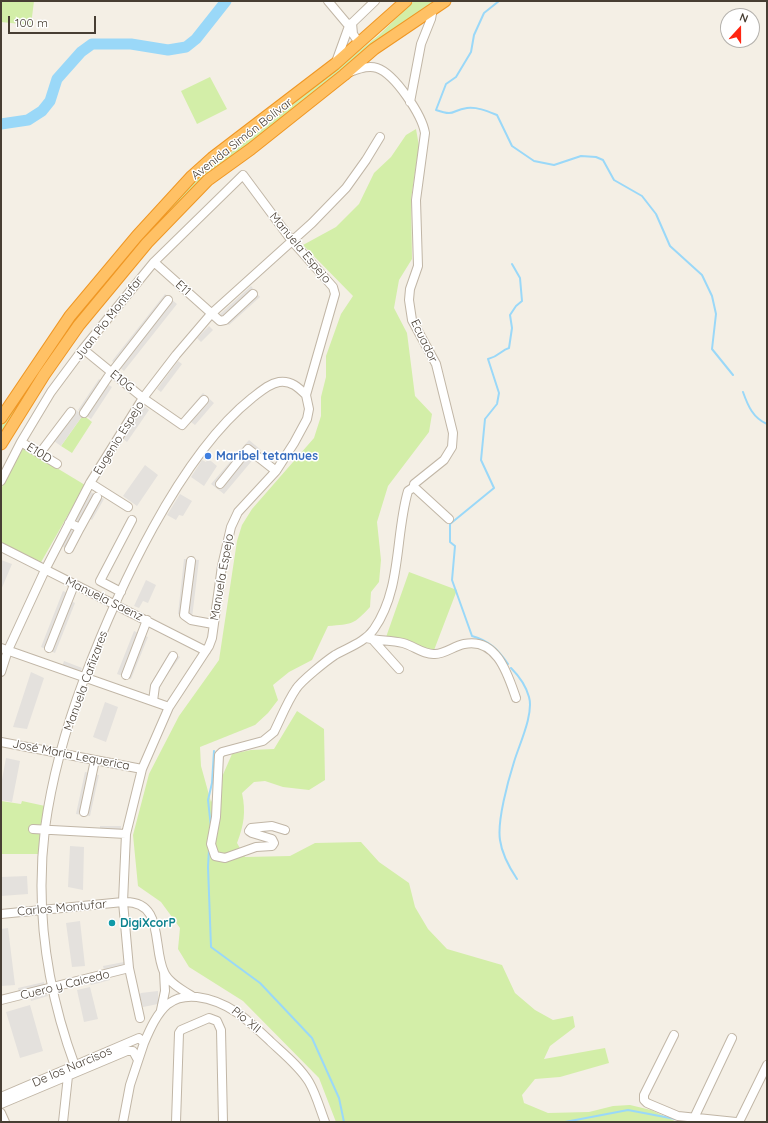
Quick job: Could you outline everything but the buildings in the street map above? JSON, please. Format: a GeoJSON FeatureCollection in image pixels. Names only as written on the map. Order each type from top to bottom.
{"type":"FeatureCollection","features":[{"type":"Feature","properties":{"kind":"highway","name":"Avenida Simón Bolívar"},"geometry":{"type":"LineString","coordinates":[[1,418],[70,316],[137,236],[192,176],[212,158],[335,64],[406,1]]}},
{"type":"Feature","properties":{"kind":"highway","name":"Avenida Simón Bolívar"},"geometry":{"type":"LineString","coordinates":[[1,444],[44,374],[79,325],[147,243],[208,180],[251,149],[344,75],[374,49],[445,1]]}},
{"type":"Feature","properties":{"kind":"street"},"geometry":{"type":"LineString","coordinates":[[328,1],[350,24],[353,34],[359,43]]}},
{"type":"Feature","properties":{"kind":"street"},"geometry":{"type":"LineString","coordinates":[[335,64],[350,24],[375,1]]}},
{"type":"Feature","properties":{"kind":"street"},"geometry":{"type":"LineString","coordinates":[[410,102],[421,44],[433,8]]}},
{"type":"Feature","properties":{"kind":"street","name":"Ecuador"},"geometry":{"type":"LineString","coordinates":[[344,75],[370,67],[382,70],[390,76],[410,102],[419,114],[423,124],[425,134],[416,200],[418,266],[410,288],[409,300],[412,320],[436,364],[453,433],[452,447],[444,460],[414,484],[414,487],[408,491],[402,511],[400,540],[391,590],[383,614],[370,639]]}},
{"type":"Feature","properties":{"kind":"street","name":"Eugenio Espejo"},"geometry":{"type":"LineString","coordinates":[[1,672],[4,649],[69,523],[90,484],[143,398],[211,314],[292,241],[346,188],[380,137]]}},
{"type":"Feature","properties":{"kind":"street","name":"Manuela Espejo"},"geometry":{"type":"LineString","coordinates":[[140,1018],[129,968],[123,902],[126,834],[142,769],[169,707],[206,651],[212,638],[222,566],[231,527],[238,512],[276,471],[307,419],[310,408],[306,396],[335,294],[333,287],[292,241],[243,175]]}},
{"type":"Feature","properties":{"kind":"street","name":"Juan Pio Montufar"},"geometry":{"type":"LineString","coordinates":[[1,481],[21,442],[51,392],[83,349],[154,262],[243,175]]}},
{"type":"Feature","properties":{"kind":"street","name":"E11"},"geometry":{"type":"LineString","coordinates":[[154,262],[211,314]]}},
{"type":"Feature","properties":{"kind":"street"},"geometry":{"type":"LineString","coordinates":[[211,314],[218,320],[225,320],[253,294]]}},
{"type":"Feature","properties":{"kind":"street"},"geometry":{"type":"LineString","coordinates":[[84,413],[111,372],[168,300]]}},
{"type":"Feature","properties":{"kind":"street","name":"E10G"},"geometry":{"type":"LineString","coordinates":[[83,349],[143,398],[182,425],[204,400]]}},
{"type":"Feature","properties":{"kind":"street","name":"Manuela Cañizares"},"geometry":{"type":"LineString","coordinates":[[75,1066],[62,1029],[52,988],[44,948],[41,909],[45,830],[51,792],[60,753],[84,678],[115,604],[156,522],[206,446],[236,411],[267,386],[280,382],[297,386],[306,396]]}},
{"type":"Feature","properties":{"kind":"street"},"geometry":{"type":"LineString","coordinates":[[40,454],[71,412]]}},
{"type":"Feature","properties":{"kind":"street","name":"E10D"},"geometry":{"type":"LineString","coordinates":[[21,442],[57,464]]}},
{"type":"Feature","properties":{"kind":"street"},"geometry":{"type":"LineString","coordinates":[[220,484],[248,449],[276,471]]}},
{"type":"Feature","properties":{"kind":"street"},"geometry":{"type":"LineString","coordinates":[[90,484],[128,507]]}},
{"type":"Feature","properties":{"kind":"street"},"geometry":{"type":"LineString","coordinates":[[414,487],[449,519]]}},
{"type":"Feature","properties":{"kind":"street"},"geometry":{"type":"LineString","coordinates":[[69,549],[97,497]]}},
{"type":"Feature","properties":{"kind":"street"},"geometry":{"type":"LineString","coordinates":[[121,592],[100,581],[132,520]]}},
{"type":"Feature","properties":{"kind":"street"},"geometry":{"type":"LineString","coordinates":[[69,523],[80,528]]}},
{"type":"Feature","properties":{"kind":"street","name":"Manuela Saenz"},"geometry":{"type":"LineString","coordinates":[[1,547],[206,651]]}},
{"type":"Feature","properties":{"kind":"street"},"geometry":{"type":"LineString","coordinates":[[191,561],[184,615],[191,620],[213,624]]}},
{"type":"Feature","properties":{"kind":"street"},"geometry":{"type":"LineString","coordinates":[[49,648],[74,585]]}},
{"type":"Feature","properties":{"kind":"street"},"geometry":{"type":"LineString","coordinates":[[126,675],[147,620]]}},
{"type":"Feature","properties":{"kind":"street"},"geometry":{"type":"LineString","coordinates":[[370,639],[399,669]]}},
{"type":"Feature","properties":{"kind":"street"},"geometry":{"type":"LineString","coordinates":[[285,830],[272,826],[251,828],[249,831],[252,833],[272,838],[274,843],[272,846],[256,847],[225,858],[215,856],[212,844],[216,817],[219,755],[222,752],[263,741],[268,738],[274,732],[298,687],[334,656],[370,639],[403,643],[434,654],[464,644],[476,644],[488,648],[498,657],[507,672],[516,698]]}},
{"type":"Feature","properties":{"kind":"street"},"geometry":{"type":"LineString","coordinates":[[4,649],[169,707]]}},
{"type":"Feature","properties":{"kind":"street"},"geometry":{"type":"LineString","coordinates":[[153,701],[155,686],[173,656]]}},
{"type":"Feature","properties":{"kind":"street","name":"José Maria Lequerica"},"geometry":{"type":"LineString","coordinates":[[1,742],[142,769]]}},
{"type":"Feature","properties":{"kind":"street"},"geometry":{"type":"LineString","coordinates":[[84,812],[95,760]]}},
{"type":"Feature","properties":{"kind":"street"},"geometry":{"type":"LineString","coordinates":[[34,829],[126,834]]}},
{"type":"Feature","properties":{"kind":"street","name":"Carlos Montufar"},"geometry":{"type":"LineString","coordinates":[[1,914],[123,902],[140,904],[150,914],[154,922],[164,972],[165,991],[161,1011]]}},
{"type":"Feature","properties":{"kind":"street","name":"Cuero y Caicedo"},"geometry":{"type":"LineString","coordinates":[[1,1000],[129,968]]}},
{"type":"Feature","properties":{"kind":"street"},"geometry":{"type":"LineString","coordinates":[[164,972],[178,987],[193,996]]}},
{"type":"Feature","properties":{"kind":"street","name":"Pío XII"},"geometry":{"type":"LineString","coordinates":[[124,1122],[130,1085],[143,1041],[161,1011],[176,999],[184,996],[193,996],[223,1003],[253,1024],[309,1082],[325,1122]]}},
{"type":"Feature","properties":{"kind":"street"},"geometry":{"type":"LineString","coordinates":[[176,1122],[179,1033],[181,1030],[209,1018],[217,1021],[221,1030],[223,1122]]}},
{"type":"Feature","properties":{"kind":"street"},"geometry":{"type":"LineString","coordinates":[[674,1034],[644,1095],[644,1100],[647,1103],[678,1116],[737,1122],[767,1066]]}},
{"type":"Feature","properties":{"kind":"street"},"geometry":{"type":"LineString","coordinates":[[694,1118],[732,1038]]}},
{"type":"Feature","properties":{"kind":"street","name":"De los Narcisos"},"geometry":{"type":"LineString","coordinates":[[1,1097],[132,1040],[143,1041]]}},
{"type":"Feature","properties":{"kind":"street","name":"De los Narcisos"},"geometry":{"type":"LineString","coordinates":[[1,1104],[127,1051],[133,1052],[138,1060]]}},
{"type":"Feature","properties":{"kind":"street"},"geometry":{"type":"LineString","coordinates":[[63,1122],[68,1076]]}},
{"type":"Feature","properties":{"kind":"street"},"geometry":{"type":"LineString","coordinates":[[1,1112],[5,1122]]}},
{"type":"Feature","properties":{"kind":"green space"},"geometry":{"type":"Polygon","coordinates":[[[1,1],[34,1],[31,25],[1,22],[1,1]]]}},
{"type":"Feature","properties":{"kind":"green space"},"geometry":{"type":"Polygon","coordinates":[[[414,1],[434,1],[362,53],[262,134],[216,168],[173,208],[81,317],[39,374],[1,433],[1,427],[15,403],[60,336],[118,264],[190,186],[214,165],[260,131],[379,35],[414,1]]]}},
{"type":"Feature","properties":{"kind":"green space"},"geometry":{"type":"Polygon","coordinates":[[[210,77],[227,109],[197,124],[181,91],[210,77]]]}},
{"type":"Feature","properties":{"kind":"green space"},"geometry":{"type":"Polygon","coordinates":[[[416,129],[419,146],[411,199],[412,259],[399,280],[394,308],[407,333],[415,396],[432,414],[429,432],[388,486],[377,522],[381,560],[379,582],[371,592],[370,607],[364,613],[356,620],[348,624],[328,626],[312,660],[289,672],[273,685],[278,700],[268,713],[255,725],[200,747],[201,766],[211,802],[232,754],[251,750],[274,749],[297,711],[324,729],[325,780],[309,790],[283,787],[265,781],[254,782],[242,793],[244,818],[237,843],[245,857],[290,856],[315,843],[361,842],[379,862],[409,883],[415,907],[428,929],[447,949],[502,965],[515,993],[535,1010],[553,1020],[573,1016],[575,1027],[550,1046],[544,1059],[605,1048],[609,1063],[560,1077],[535,1079],[522,1095],[524,1103],[548,1113],[589,1112],[613,1106],[630,1105],[651,1110],[677,1122],[336,1122],[319,1078],[243,1001],[189,967],[178,949],[180,928],[161,902],[138,886],[133,835],[149,774],[179,716],[219,660],[237,541],[242,525],[252,509],[314,438],[321,416],[321,397],[326,377],[326,356],[341,314],[353,296],[303,245],[336,227],[359,204],[374,173],[391,157],[406,135],[416,129]]]}},
{"type":"Feature","properties":{"kind":"green space"},"geometry":{"type":"Polygon","coordinates":[[[83,415],[92,422],[72,453],[61,446],[83,415]]]}},
{"type":"Feature","properties":{"kind":"green space"},"geometry":{"type":"Polygon","coordinates":[[[22,447],[85,485],[40,564],[1,542],[1,489],[22,447]]]}},
{"type":"Feature","properties":{"kind":"green space"},"geometry":{"type":"Polygon","coordinates":[[[409,572],[457,590],[431,658],[385,640],[409,572]]]}},
{"type":"Feature","properties":{"kind":"green space"},"geometry":{"type":"Polygon","coordinates":[[[1,801],[21,804],[22,801],[45,806],[40,854],[1,854],[1,801]]]}},
{"type":"Feature","properties":{"kind":"shaded area"},"geometry":{"type":"Polygon","coordinates":[[[251,286],[260,297],[229,325],[219,315],[251,286]]]}},
{"type":"Feature","properties":{"kind":"shaded area"},"geometry":{"type":"Polygon","coordinates":[[[165,294],[177,304],[124,371],[112,361],[165,294]]]}},
{"type":"Feature","properties":{"kind":"shaded area"},"geometry":{"type":"Polygon","coordinates":[[[209,326],[213,330],[201,342],[197,338],[209,326]]]}},
{"type":"Feature","properties":{"kind":"shaded area"},"geometry":{"type":"Polygon","coordinates":[[[178,361],[182,364],[161,392],[157,389],[178,361]]]}},
{"type":"Feature","properties":{"kind":"shaded area"},"geometry":{"type":"Polygon","coordinates":[[[99,379],[112,387],[91,419],[78,410],[99,379]]]}},
{"type":"Feature","properties":{"kind":"shaded area"},"geometry":{"type":"Polygon","coordinates":[[[203,393],[214,403],[195,425],[183,416],[203,393]]]}},
{"type":"Feature","properties":{"kind":"shaded area"},"geometry":{"type":"Polygon","coordinates":[[[70,406],[83,415],[61,446],[48,437],[70,406]]]}},
{"type":"Feature","properties":{"kind":"shaded area"},"geometry":{"type":"Polygon","coordinates":[[[144,406],[149,410],[127,442],[122,438],[144,406]]]}},
{"type":"Feature","properties":{"kind":"shaded area"},"geometry":{"type":"Polygon","coordinates":[[[249,440],[261,450],[224,494],[211,484],[249,440]]]}},
{"type":"Feature","properties":{"kind":"shaded area"},"geometry":{"type":"Polygon","coordinates":[[[202,460],[206,462],[207,460],[211,461],[217,466],[204,486],[191,477],[202,460]]]}},
{"type":"Feature","properties":{"kind":"shaded area"},"geometry":{"type":"Polygon","coordinates":[[[145,465],[158,475],[137,506],[123,496],[145,465]]]}},
{"type":"Feature","properties":{"kind":"shaded area"},"geometry":{"type":"Polygon","coordinates":[[[91,492],[104,499],[92,520],[89,518],[71,551],[62,546],[91,492]]]}},
{"type":"Feature","properties":{"kind":"shaded area"},"geometry":{"type":"Polygon","coordinates":[[[180,494],[192,501],[183,516],[179,515],[176,520],[167,515],[180,494]]]}},
{"type":"Feature","properties":{"kind":"shaded area"},"geometry":{"type":"Polygon","coordinates":[[[184,559],[199,560],[192,618],[178,614],[184,559]]]}},
{"type":"Feature","properties":{"kind":"shaded area"},"geometry":{"type":"Polygon","coordinates":[[[1,560],[12,564],[1,590],[1,560]]]}},
{"type":"Feature","properties":{"kind":"shaded area"},"geometry":{"type":"Polygon","coordinates":[[[146,580],[156,585],[148,603],[143,601],[139,608],[134,606],[146,580]]]}},
{"type":"Feature","properties":{"kind":"shaded area"},"geometry":{"type":"Polygon","coordinates":[[[63,591],[73,595],[71,601],[75,603],[55,653],[41,647],[63,591]]]}},
{"type":"Feature","properties":{"kind":"shaded area"},"geometry":{"type":"Polygon","coordinates":[[[134,631],[148,637],[131,679],[117,674],[134,631]]]}},
{"type":"Feature","properties":{"kind":"shaded area"},"geometry":{"type":"Polygon","coordinates":[[[170,651],[180,657],[157,689],[150,685],[170,651]]]}},
{"type":"Feature","properties":{"kind":"shaded area"},"geometry":{"type":"Polygon","coordinates":[[[64,661],[82,668],[80,674],[62,667],[64,661]]]}},
{"type":"Feature","properties":{"kind":"shaded area"},"geometry":{"type":"Polygon","coordinates":[[[31,672],[44,678],[27,729],[13,727],[31,672]]]}},
{"type":"Feature","properties":{"kind":"shaded area"},"geometry":{"type":"Polygon","coordinates":[[[105,702],[118,707],[106,742],[93,737],[105,702]]]}},
{"type":"Feature","properties":{"kind":"shaded area"},"geometry":{"type":"Polygon","coordinates":[[[6,758],[20,761],[12,802],[1,800],[1,785],[6,758]]]}},
{"type":"Feature","properties":{"kind":"shaded area"},"geometry":{"type":"Polygon","coordinates":[[[85,772],[99,775],[90,816],[76,814],[85,772]]]}},
{"type":"Feature","properties":{"kind":"shaded area"},"geometry":{"type":"Polygon","coordinates":[[[100,826],[121,826],[121,830],[100,830],[100,826]]]}},
{"type":"Feature","properties":{"kind":"shaded area"},"geometry":{"type":"Polygon","coordinates":[[[70,846],[84,847],[83,890],[68,887],[70,846]]]}},
{"type":"Feature","properties":{"kind":"shaded area"},"geometry":{"type":"Polygon","coordinates":[[[27,876],[28,894],[1,896],[1,877],[27,876]]]}},
{"type":"Feature","properties":{"kind":"shaded area"},"geometry":{"type":"Polygon","coordinates":[[[80,921],[85,966],[72,967],[66,923],[80,921]]]}},
{"type":"Feature","properties":{"kind":"shaded area"},"geometry":{"type":"Polygon","coordinates":[[[8,928],[15,985],[1,986],[1,929],[8,928]]]}},
{"type":"Feature","properties":{"kind":"shaded area"},"geometry":{"type":"Polygon","coordinates":[[[124,962],[124,966],[104,970],[103,966],[124,962]]]}},
{"type":"Feature","properties":{"kind":"shaded area"},"geometry":{"type":"Polygon","coordinates":[[[109,975],[110,980],[91,985],[89,981],[109,975]]]}},
{"type":"Feature","properties":{"kind":"shaded area"},"geometry":{"type":"Polygon","coordinates":[[[44,982],[45,986],[19,992],[18,988],[44,982]]]}},
{"type":"Feature","properties":{"kind":"shaded area"},"geometry":{"type":"Polygon","coordinates":[[[90,987],[98,1019],[84,1022],[77,990],[90,987]]]}},
{"type":"Feature","properties":{"kind":"shaded area"},"geometry":{"type":"Polygon","coordinates":[[[158,991],[158,1004],[143,1007],[139,995],[141,993],[158,991]]]}},
{"type":"Feature","properties":{"kind":"shaded area"},"geometry":{"type":"Polygon","coordinates":[[[46,992],[48,996],[31,1001],[30,997],[46,992]]]}},
{"type":"Feature","properties":{"kind":"shaded area"},"geometry":{"type":"Polygon","coordinates":[[[30,1005],[43,1051],[20,1058],[6,1012],[30,1005]]]}},
{"type":"Feature","properties":{"kind":"waterway"},"geometry":{"type":"LineString","coordinates":[[1,124],[28,120],[42,111],[50,101],[57,79],[81,52],[92,44],[131,44],[168,50],[186,47],[196,39],[226,1]]}},
{"type":"Feature","properties":{"kind":"waterway"},"geometry":{"type":"LineString","coordinates":[[499,1],[484,13],[474,35],[471,52],[456,77],[446,84],[436,110],[450,113],[462,109],[475,108],[497,115],[512,146],[534,161],[554,165],[581,156],[596,157],[603,160],[614,180],[642,196],[656,214],[670,246],[702,275],[712,296],[716,314],[712,349],[733,375]]}},
{"type":"Feature","properties":{"kind":"waterway"},"geometry":{"type":"LineString","coordinates":[[508,664],[501,654],[489,643],[472,636],[452,580],[455,546],[450,542],[450,524],[494,488],[481,460],[485,419],[497,404],[499,393],[488,359],[509,348],[512,328],[510,315],[516,306],[522,301],[520,278],[512,264]]}},
{"type":"Feature","properties":{"kind":"waterway"},"geometry":{"type":"LineString","coordinates":[[743,392],[752,411],[758,418],[767,424]]}},
{"type":"Feature","properties":{"kind":"waterway"},"geometry":{"type":"LineString","coordinates":[[511,668],[524,685],[528,693],[530,704],[528,721],[506,790],[499,832],[502,851],[517,879]]}},
{"type":"Feature","properties":{"kind":"waterway"},"geometry":{"type":"LineString","coordinates":[[211,827],[208,800],[212,783],[214,751]]}},
{"type":"Feature","properties":{"kind":"waterway"},"geometry":{"type":"LineString","coordinates":[[209,849],[208,867],[211,947],[260,983],[312,1038],[339,1098],[344,1122]]}},
{"type":"Feature","properties":{"kind":"waterway"},"geometry":{"type":"LineString","coordinates":[[565,1122],[628,1110],[691,1122]]}},
{"type":"Feature","properties":{"kind":"place","name":"Maribel tetamues"},"geometry":{"type":"Point","coordinates":[208,456]}},
{"type":"Feature","properties":{"kind":"place","name":"DigiXcorP"},"geometry":{"type":"Point","coordinates":[112,923]}}]}
